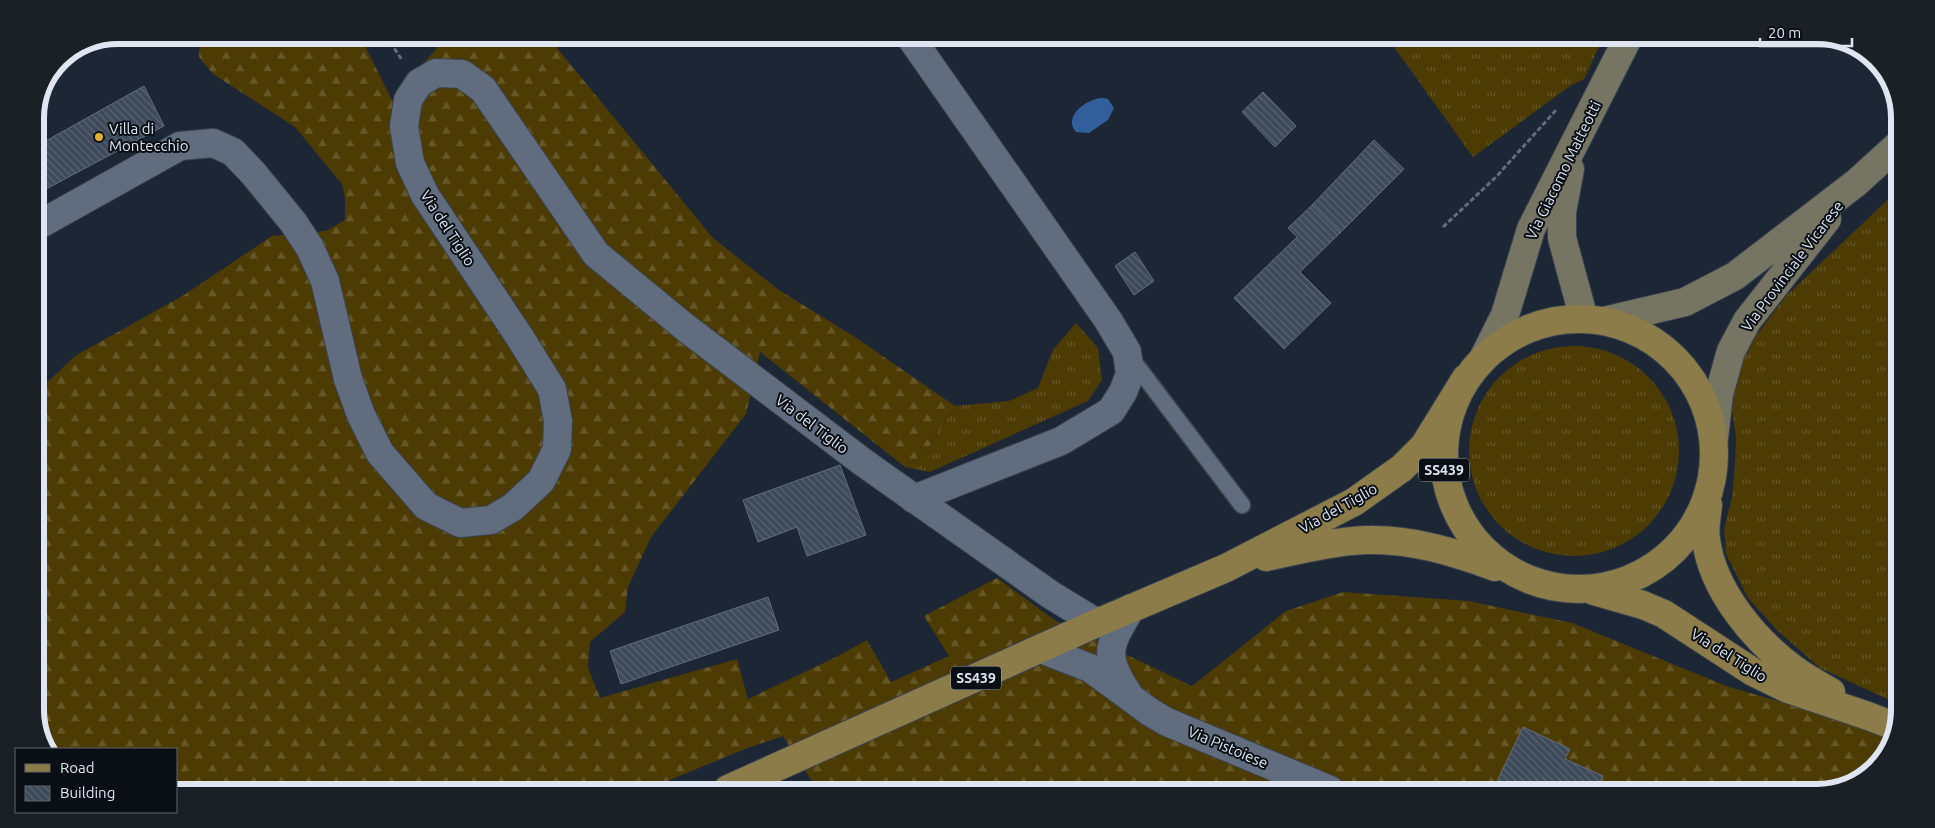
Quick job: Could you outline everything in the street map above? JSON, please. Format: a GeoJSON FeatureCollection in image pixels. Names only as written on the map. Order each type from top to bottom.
{"type":"FeatureCollection","features":[{"type":"Feature","properties":{"kind":"main road","name":"Via Giacomo Matteotti"},"geometry":{"type":"LineString","coordinates":[[1475,368],[1505,315],[1531,229],[1625,44]]}},
{"type":"Feature","properties":{"kind":"main road"},"geometry":{"type":"LineString","coordinates":[[1586,122],[1569,172],[1562,212],[1562,238],[1594,320]]}},
{"type":"Feature","properties":{"kind":"main road","name":"Via Provinciale Vicarese"},"geometry":{"type":"LineString","coordinates":[[1594,320],[1685,302],[1735,276],[1856,183],[1891,151]]}},
{"type":"Feature","properties":{"kind":"main road","name":"Via Provinciale Vicarese"},"geometry":{"type":"LineString","coordinates":[[1714,439],[1719,394],[1731,351],[1747,321],[1784,271],[1856,183]]}},
{"type":"Feature","properties":{"kind":"main road","name":"SS439"},"geometry":{"type":"LineString","coordinates":[[1558,320],[1594,320],[1631,329],[1652,339],[1677,361],[1700,393],[1707,411],[1714,439],[1714,460],[1709,492],[1697,521],[1676,548],[1659,564],[1644,574],[1620,584],[1592,590],[1557,589],[1534,583],[1512,573],[1483,551],[1469,534],[1453,506],[1448,492],[1443,453],[1446,425],[1453,403],[1475,368],[1520,332],[1534,326],[1558,320]]}},
{"type":"Feature","properties":{"kind":"main road","name":"Via del Tiglio"},"geometry":{"type":"LineString","coordinates":[[739,784],[1097,623],[1226,568],[1354,502],[1402,468],[1424,446],[1475,368]]}},
{"type":"Feature","properties":{"kind":"main road","name":"Via del Tiglio"},"geometry":{"type":"LineString","coordinates":[[1709,492],[1705,538],[1710,561],[1712,569],[1736,611],[1773,651],[1795,670],[1868,716]]}},
{"type":"Feature","properties":{"kind":"main road","name":"Via del Tiglio"},"geometry":{"type":"LineString","coordinates":[[1226,568],[1325,544],[1368,540],[1416,543],[1460,554],[1512,573]]}},
{"type":"Feature","properties":{"kind":"main road","name":"Via del Tiglio"},"geometry":{"type":"LineString","coordinates":[[1592,590],[1643,605],[1664,614],[1753,672],[1788,689],[1890,724]]}},
{"type":"Feature","properties":{"kind":"street"},"geometry":{"type":"LineString","coordinates":[[914,499],[1061,441],[1088,427],[1111,411],[1123,392],[1130,374],[1126,352],[1108,320],[915,44]]}},
{"type":"Feature","properties":{"kind":"street","name":"Via del Tiglio"},"geometry":{"type":"LineString","coordinates":[[44,221],[180,146],[213,143],[233,152],[254,173],[293,222],[310,248],[325,281],[348,379],[361,415],[380,453],[426,506],[460,523],[491,520],[514,507],[541,481],[557,448],[558,421],[552,389],[519,336],[425,196],[410,163],[404,126],[408,100],[419,83],[436,73],[462,74],[483,89],[596,254],[686,328],[914,499],[1051,595],[1097,623]]}},
{"type":"Feature","properties":{"kind":"street"},"geometry":{"type":"LineString","coordinates":[[1131,698],[1115,674],[1111,663],[1111,647],[1115,635],[1132,608]]}},
{"type":"Feature","properties":{"kind":"street","name":"Via Pistoiese"},"geometry":{"type":"LineString","coordinates":[[1041,649],[1090,668],[1150,712],[1167,722],[1316,784]]}},
{"type":"Feature","properties":{"kind":"lane"},"geometry":{"type":"LineString","coordinates":[[1126,352],[1242,505]]}},
{"type":"Feature","properties":{"kind":"path"},"geometry":{"type":"LineString","coordinates":[[1442,226],[1496,177],[1546,119],[1558,108]]}},
{"type":"Feature","properties":{"kind":"green space"},"geometry":{"type":"Polygon","coordinates":[[[200,44],[364,44],[392,100],[440,44],[554,44],[713,238],[779,290],[858,339],[955,406],[928,449],[905,467],[760,352],[746,414],[651,537],[628,587],[625,612],[590,642],[588,668],[600,698],[737,659],[748,699],[867,640],[891,682],[949,656],[924,616],[997,578],[1056,621],[1192,686],[1286,611],[1343,592],[1469,601],[1572,623],[1729,687],[1870,727],[1887,735],[1886,739],[1879,751],[1866,766],[1846,779],[1827,784],[814,784],[783,736],[745,749],[660,784],[178,784],[178,748],[54,748],[45,725],[44,715],[44,385],[75,356],[184,295],[272,236],[326,231],[345,220],[345,198],[342,184],[295,127],[213,74],[199,57],[200,44]]]}},
{"type":"Feature","properties":{"kind":"green space"},"geometry":{"type":"Polygon","coordinates":[[[1392,44],[1600,44],[1584,79],[1570,86],[1473,157],[1392,44]]]}},
{"type":"Feature","properties":{"kind":"green space"},"geometry":{"type":"Polygon","coordinates":[[[1891,197],[1891,701],[1820,668],[1777,630],[1748,598],[1726,554],[1724,529],[1732,497],[1735,465],[1736,437],[1732,409],[1733,378],[1756,336],[1786,296],[1891,197]]]}},
{"type":"Feature","properties":{"kind":"green space"},"geometry":{"type":"Polygon","coordinates":[[[1076,323],[1098,348],[1102,380],[1088,401],[930,472],[905,467],[928,449],[955,406],[1009,401],[1038,388],[1053,350],[1076,323]]]}},
{"type":"Feature","properties":{"kind":"green space"},"geometry":{"type":"Polygon","coordinates":[[[1574,346],[1594,348],[1623,358],[1641,370],[1655,384],[1671,411],[1677,431],[1679,451],[1677,471],[1667,500],[1655,518],[1641,532],[1614,548],[1594,554],[1574,556],[1554,554],[1525,544],[1507,532],[1493,518],[1477,491],[1471,471],[1469,451],[1471,431],[1481,402],[1493,384],[1507,370],[1534,354],[1554,348],[1574,346]]]}},
{"type":"Feature","properties":{"kind":"water"},"geometry":{"type":"Polygon","coordinates":[[[1102,98],[1108,99],[1114,108],[1108,120],[1089,133],[1076,132],[1072,126],[1074,114],[1090,101],[1102,98]]]}},
{"type":"Feature","properties":{"kind":"building","name":"Villa di Montecchio"},"geometry":{"type":"Polygon","coordinates":[[[144,86],[164,126],[44,190],[44,142],[144,86]]]}},
{"type":"Feature","properties":{"kind":"building"},"geometry":{"type":"Polygon","coordinates":[[[1263,92],[1296,126],[1275,147],[1242,112],[1263,92]]]}},
{"type":"Feature","properties":{"kind":"building"},"geometry":{"type":"Polygon","coordinates":[[[1374,140],[1404,169],[1340,233],[1312,205],[1374,140]]]}},
{"type":"Feature","properties":{"kind":"building"},"geometry":{"type":"Polygon","coordinates":[[[1312,205],[1340,233],[1300,272],[1331,303],[1284,349],[1234,298],[1297,237],[1288,228],[1312,205]]]}},
{"type":"Feature","properties":{"kind":"building"},"geometry":{"type":"Polygon","coordinates":[[[1135,252],[1154,281],[1134,295],[1115,266],[1135,252]]]}},
{"type":"Feature","properties":{"kind":"building"},"geometry":{"type":"Polygon","coordinates":[[[840,465],[866,535],[807,556],[797,527],[758,542],[743,500],[840,465]]]}},
{"type":"Feature","properties":{"kind":"building"},"geometry":{"type":"Polygon","coordinates":[[[768,597],[779,630],[621,684],[610,651],[768,597]]]}},
{"type":"Feature","properties":{"kind":"building"},"geometry":{"type":"Polygon","coordinates":[[[1523,727],[1570,749],[1565,759],[1603,776],[1599,784],[1496,784],[1523,727]]]}},
{"type":"Feature","properties":{"kind":"place","name":"Villa di Montecchio"},"geometry":{"type":"Point","coordinates":[99,137]}}]}
